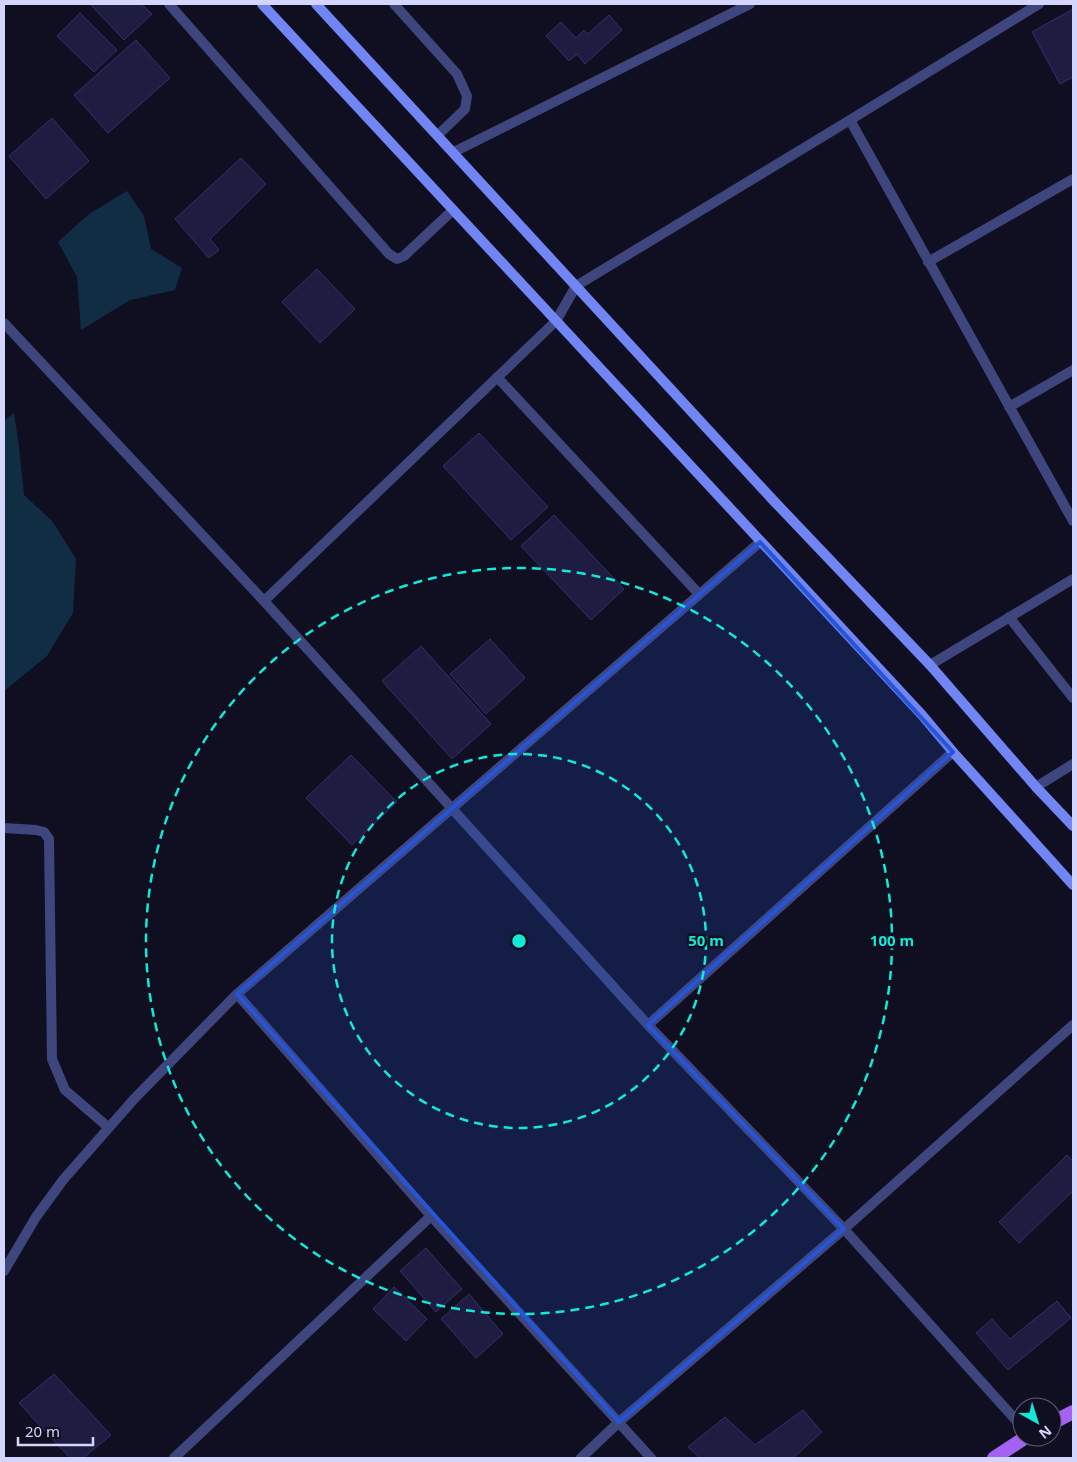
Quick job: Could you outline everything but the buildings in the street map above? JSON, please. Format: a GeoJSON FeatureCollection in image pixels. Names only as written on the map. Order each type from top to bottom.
{"type":"FeatureCollection","features":[{"type":"Feature","properties":{"kind":"main road"},"geometry":{"type":"LineString","coordinates":[[262,4],[922,715],[953,752],[1073,884]]}},
{"type":"Feature","properties":{"kind":"main road"},"geometry":{"type":"LineString","coordinates":[[316,4],[772,499],[930,665],[1036,787],[1073,826]]}},
{"type":"Feature","properties":{"kind":"main road"},"geometry":{"type":"LineString","coordinates":[[994,1458],[1012,1446]]}},
{"type":"Feature","properties":{"kind":"street"},"geometry":{"type":"LineString","coordinates":[[169,4],[389,254],[397,259],[404,256],[453,210]]}},
{"type":"Feature","properties":{"kind":"street"},"geometry":{"type":"LineString","coordinates":[[394,4],[457,74],[467,96],[465,109],[438,135]]}},
{"type":"Feature","properties":{"kind":"street"},"geometry":{"type":"LineString","coordinates":[[454,152],[750,4]]}},
{"type":"Feature","properties":{"kind":"street"},"geometry":{"type":"LineString","coordinates":[[264,601],[556,322],[576,286],[850,120],[1024,7],[1039,4]]}},
{"type":"Feature","properties":{"kind":"street"},"geometry":{"type":"LineString","coordinates":[[850,120],[1073,521]]}},
{"type":"Feature","properties":{"kind":"street"},"geometry":{"type":"LineString","coordinates":[[928,262],[1073,179]]}},
{"type":"Feature","properties":{"kind":"street"},"geometry":{"type":"LineString","coordinates":[[4,323],[264,601],[451,810],[648,1025],[844,1229],[1012,1416]]}},
{"type":"Feature","properties":{"kind":"street"},"geometry":{"type":"LineString","coordinates":[[1009,407],[1073,370]]}},
{"type":"Feature","properties":{"kind":"street"},"geometry":{"type":"LineString","coordinates":[[497,377],[699,594]]}},
{"type":"Feature","properties":{"kind":"street"},"geometry":{"type":"LineString","coordinates":[[4,1271],[36,1217],[63,1180],[108,1127],[237,994],[760,542]]}},
{"type":"Feature","properties":{"kind":"street"},"geometry":{"type":"LineString","coordinates":[[930,665],[1073,579]]}},
{"type":"Feature","properties":{"kind":"street"},"geometry":{"type":"LineString","coordinates":[[1009,617],[1073,698]]}},
{"type":"Feature","properties":{"kind":"street"},"geometry":{"type":"LineString","coordinates":[[648,1025],[953,752]]}},
{"type":"Feature","properties":{"kind":"street"},"geometry":{"type":"LineString","coordinates":[[1036,787],[1073,764]]}},
{"type":"Feature","properties":{"kind":"street"},"geometry":{"type":"LineString","coordinates":[[4,828],[36,830],[44,832],[49,838],[52,1059],[65,1090],[108,1127]]}},
{"type":"Feature","properties":{"kind":"street"},"geometry":{"type":"LineString","coordinates":[[237,994],[431,1216],[651,1458]]}},
{"type":"Feature","properties":{"kind":"street"},"geometry":{"type":"LineString","coordinates":[[581,1458],[619,1422],[844,1229],[1073,1025]]}},
{"type":"Feature","properties":{"kind":"street"},"geometry":{"type":"LineString","coordinates":[[174,1458],[431,1216]]}},
{"type":"Feature","properties":{"kind":"highlighted area"},"geometry":{"type":"Polygon","coordinates":[[[760,542],[953,752],[648,1025],[844,1229],[619,1422],[237,994],[760,542]]]}},
{"type":"Feature","properties":{"kind":"water"},"geometry":{"type":"Polygon","coordinates":[[[127,191],[144,216],[151,249],[182,268],[175,290],[130,300],[81,330],[77,277],[58,242],[89,214],[127,191]]]}},
{"type":"Feature","properties":{"kind":"water"},"geometry":{"type":"Polygon","coordinates":[[[14,413],[24,495],[53,522],[76,559],[73,613],[47,656],[4,691],[4,421],[14,413]]]}}]}
